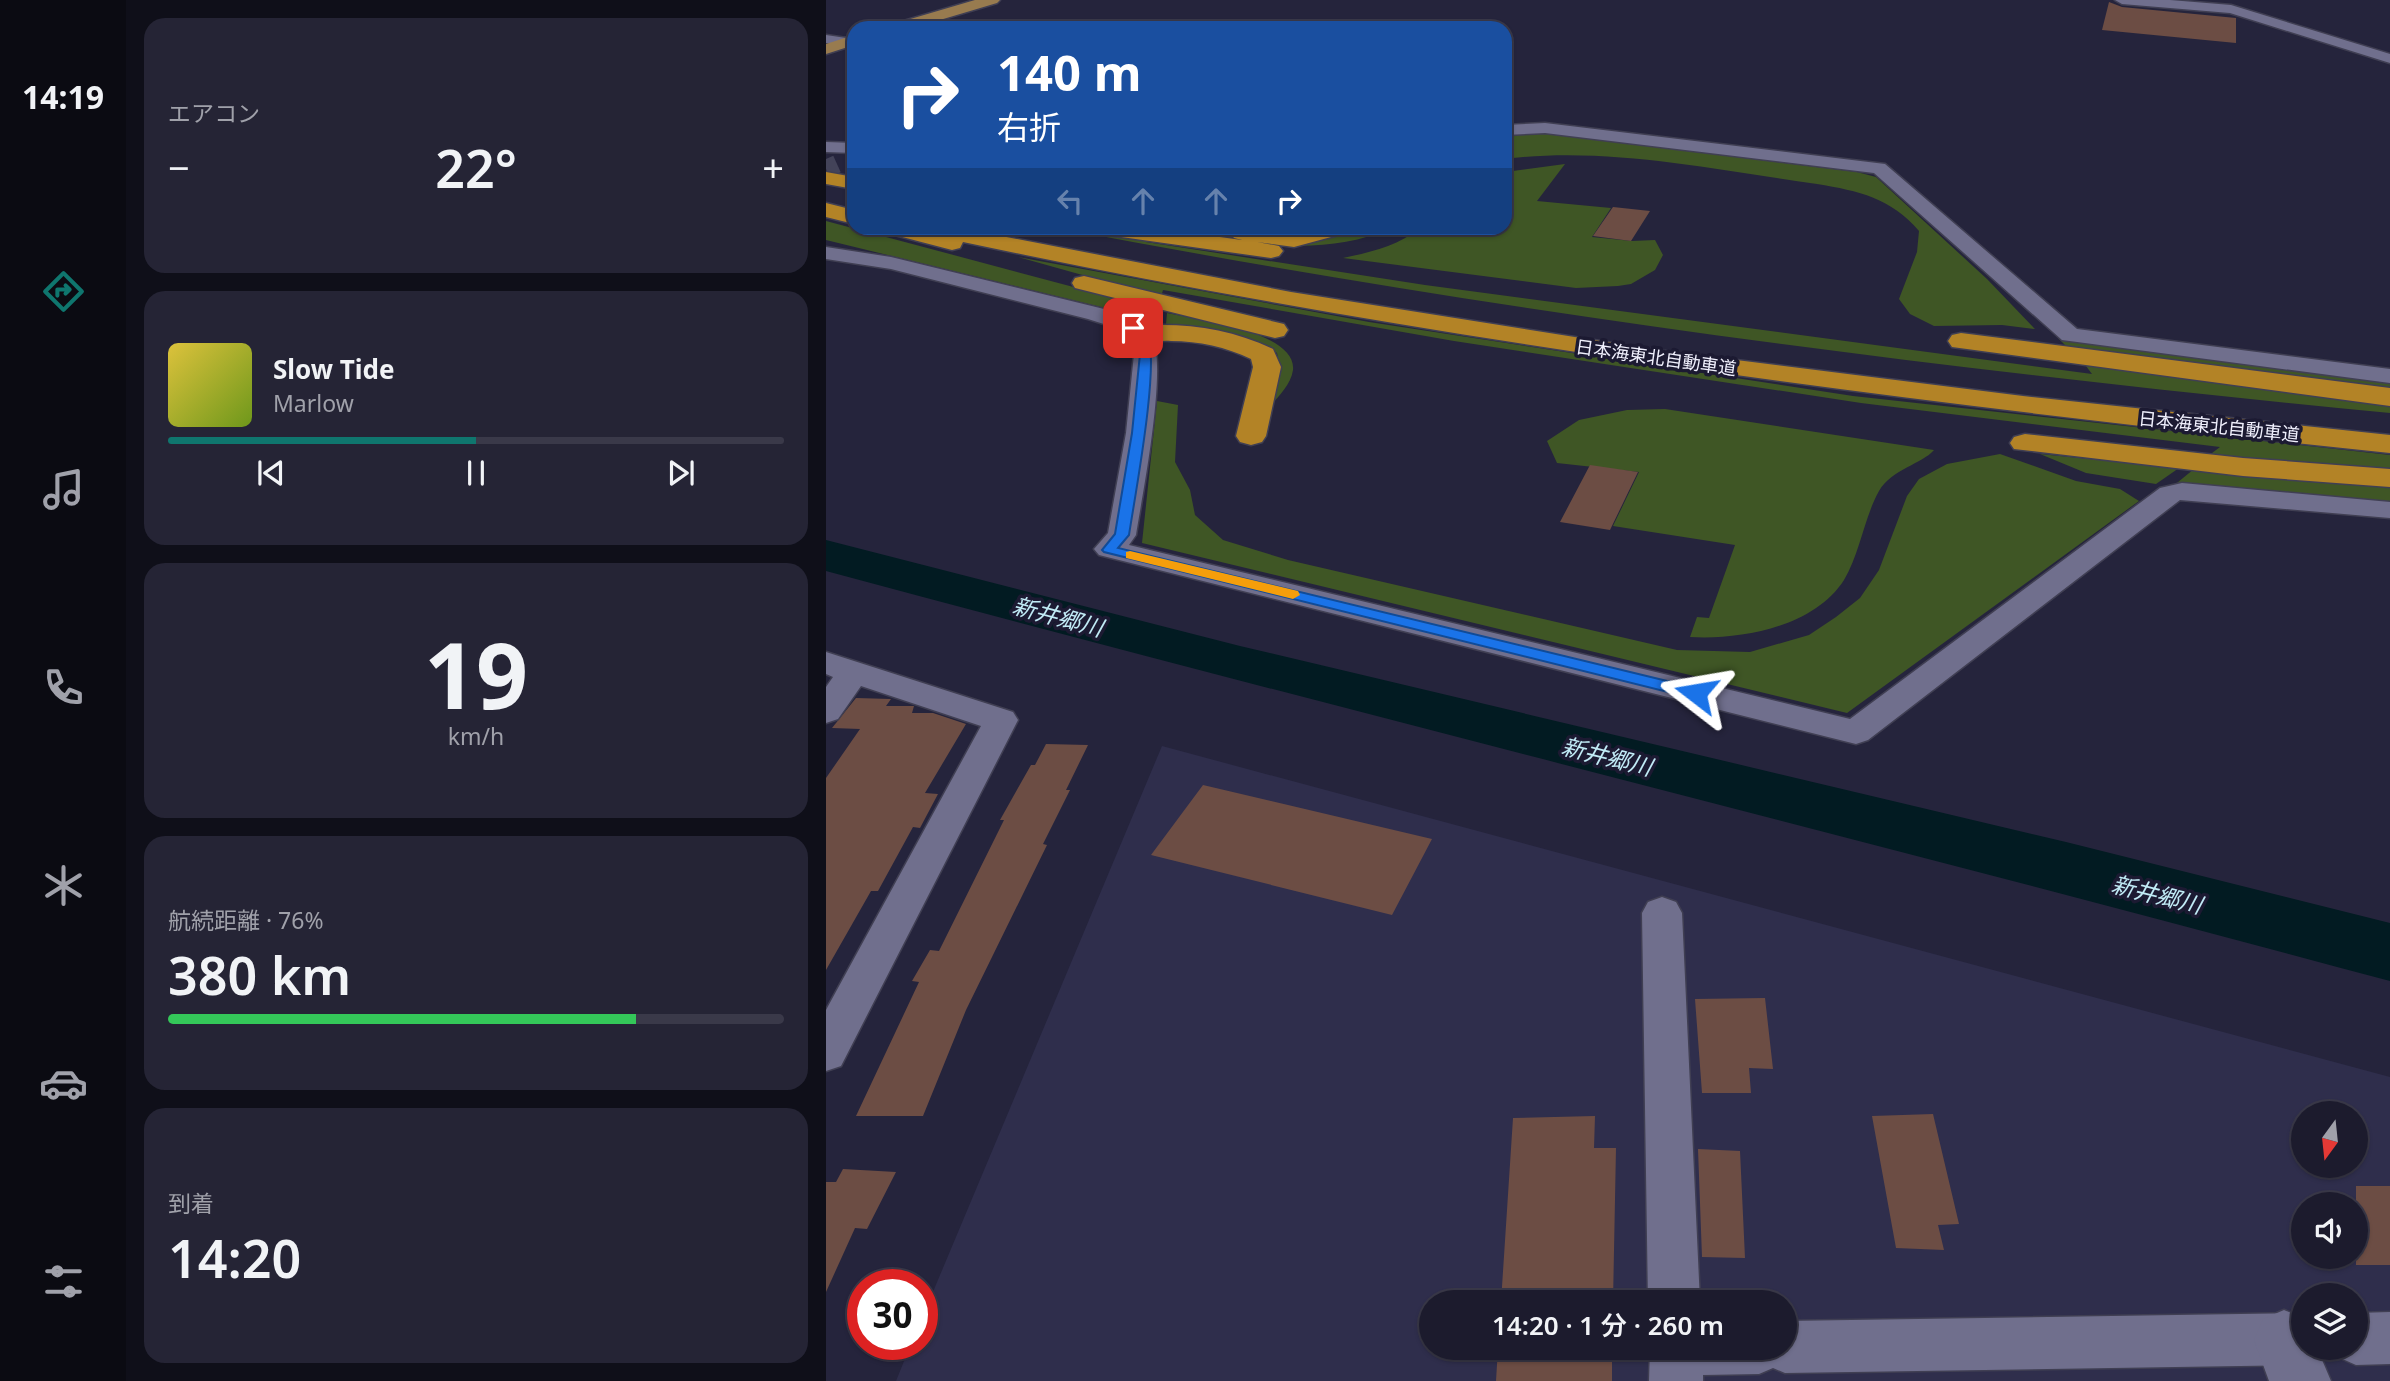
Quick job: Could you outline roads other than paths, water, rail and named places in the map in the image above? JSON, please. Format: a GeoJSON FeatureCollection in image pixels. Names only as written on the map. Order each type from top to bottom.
{"type":"FeatureCollection","features":[{"type":"Feature","properties":{"kind":"highway"},"geometry":{"type":"LineString","coordinates":[[831,171],[847,180]]}},
{"type":"Feature","properties":{"kind":"highway"},"geometry":{"type":"LineString","coordinates":[[826,187],[847,192]]}},
{"type":"Feature","properties":{"kind":"highway"},"geometry":{"type":"LineString","coordinates":[[826,204],[847,208]]}},
{"type":"Feature","properties":{"kind":"highway"},"geometry":{"type":"LineString","coordinates":[[826,210],[847,215]]}},
{"type":"Feature","properties":{"kind":"highway"},"geometry":{"type":"LineString","coordinates":[[919,235],[1121,294],[1275,330]]}},
{"type":"Feature","properties":{"kind":"highway","name":"日本海東北自動車道"},"geometry":{"type":"LineString","coordinates":[[964,235],[1143,271],[1519,338],[1950,395],[2390,444]]}},
{"type":"Feature","properties":{"kind":"highway","name":"日本海東北自動車道"},"geometry":{"type":"LineString","coordinates":[[1048,235],[1323,287],[1746,350],[2069,389],[2390,423]]}},
{"type":"Feature","properties":{"kind":"highway"},"geometry":{"type":"LineString","coordinates":[[1157,235],[1271,251]]}},
{"type":"Feature","properties":{"kind":"highway"},"geometry":{"type":"LineString","coordinates":[[1253,235],[1282,240],[1315,235]]}},
{"type":"Feature","properties":{"kind":"highway"},"geometry":{"type":"LineString","coordinates":[[1142,335],[1176,332],[1244,346],[1263,355],[1267,367],[1251,436]]}},
{"type":"Feature","properties":{"kind":"highway"},"geometry":{"type":"LineString","coordinates":[[1961,341],[2390,397]]}},
{"type":"Feature","properties":{"kind":"highway"},"geometry":{"type":"LineString","coordinates":[[2025,443],[2243,467],[2390,478]]}},
{"type":"Feature","properties":{"kind":"main road"},"geometry":{"type":"LineString","coordinates":[[920,21],[992,0]]}},
{"type":"Feature","properties":{"kind":"main road"},"geometry":{"type":"LineString","coordinates":[[826,49],[847,42]]}},
{"type":"Feature","properties":{"kind":"street"},"geometry":{"type":"LineString","coordinates":[[2122,0],[2231,9],[2390,59]]}},
{"type":"Feature","properties":{"kind":"street"},"geometry":{"type":"LineString","coordinates":[[826,39],[847,41]]}},
{"type":"Feature","properties":{"kind":"street"},"geometry":{"type":"LineString","coordinates":[[1512,130],[1545,128],[1879,169],[2070,335],[2390,376]]}},
{"type":"Feature","properties":{"kind":"street"},"geometry":{"type":"LineString","coordinates":[[826,147],[847,148]]}},
{"type":"Feature","properties":{"kind":"street"},"geometry":{"type":"LineString","coordinates":[[831,171],[847,161]]}},
{"type":"Feature","properties":{"kind":"street"},"geometry":{"type":"LineString","coordinates":[[826,253],[891,263],[1096,314],[1133,328],[1142,335],[1146,354],[1139,433],[1122,535],[1109,550],[1856,733],[2170,494],[2182,491],[2390,510]]}},
{"type":"Feature","properties":{"kind":"street"},"geometry":{"type":"LineString","coordinates":[[826,711],[840,667],[1001,720],[826,1052]]}},
{"type":"Feature","properties":{"kind":"street"},"geometry":{"type":"LineString","coordinates":[[1662,914],[1673,1290]]}},
{"type":"Feature","properties":{"kind":"street"},"geometry":{"type":"LineString","coordinates":[[2368,1339],[2390,1338]]}},
{"type":"Feature","properties":{"kind":"street"},"geometry":{"type":"LineString","coordinates":[[1797,1347],[2291,1353]]}},
{"type":"Feature","properties":{"kind":"waterway","name":"新井郷川"},"geometry":{"type":"LineString","coordinates":[[826,555],[1240,664],[2066,868],[2390,952]]}},
{"type":"Feature","properties":{"kind":"tunnel"},"geometry":{"type":"LineString","coordinates":[[826,169],[837,164]]}}]}
